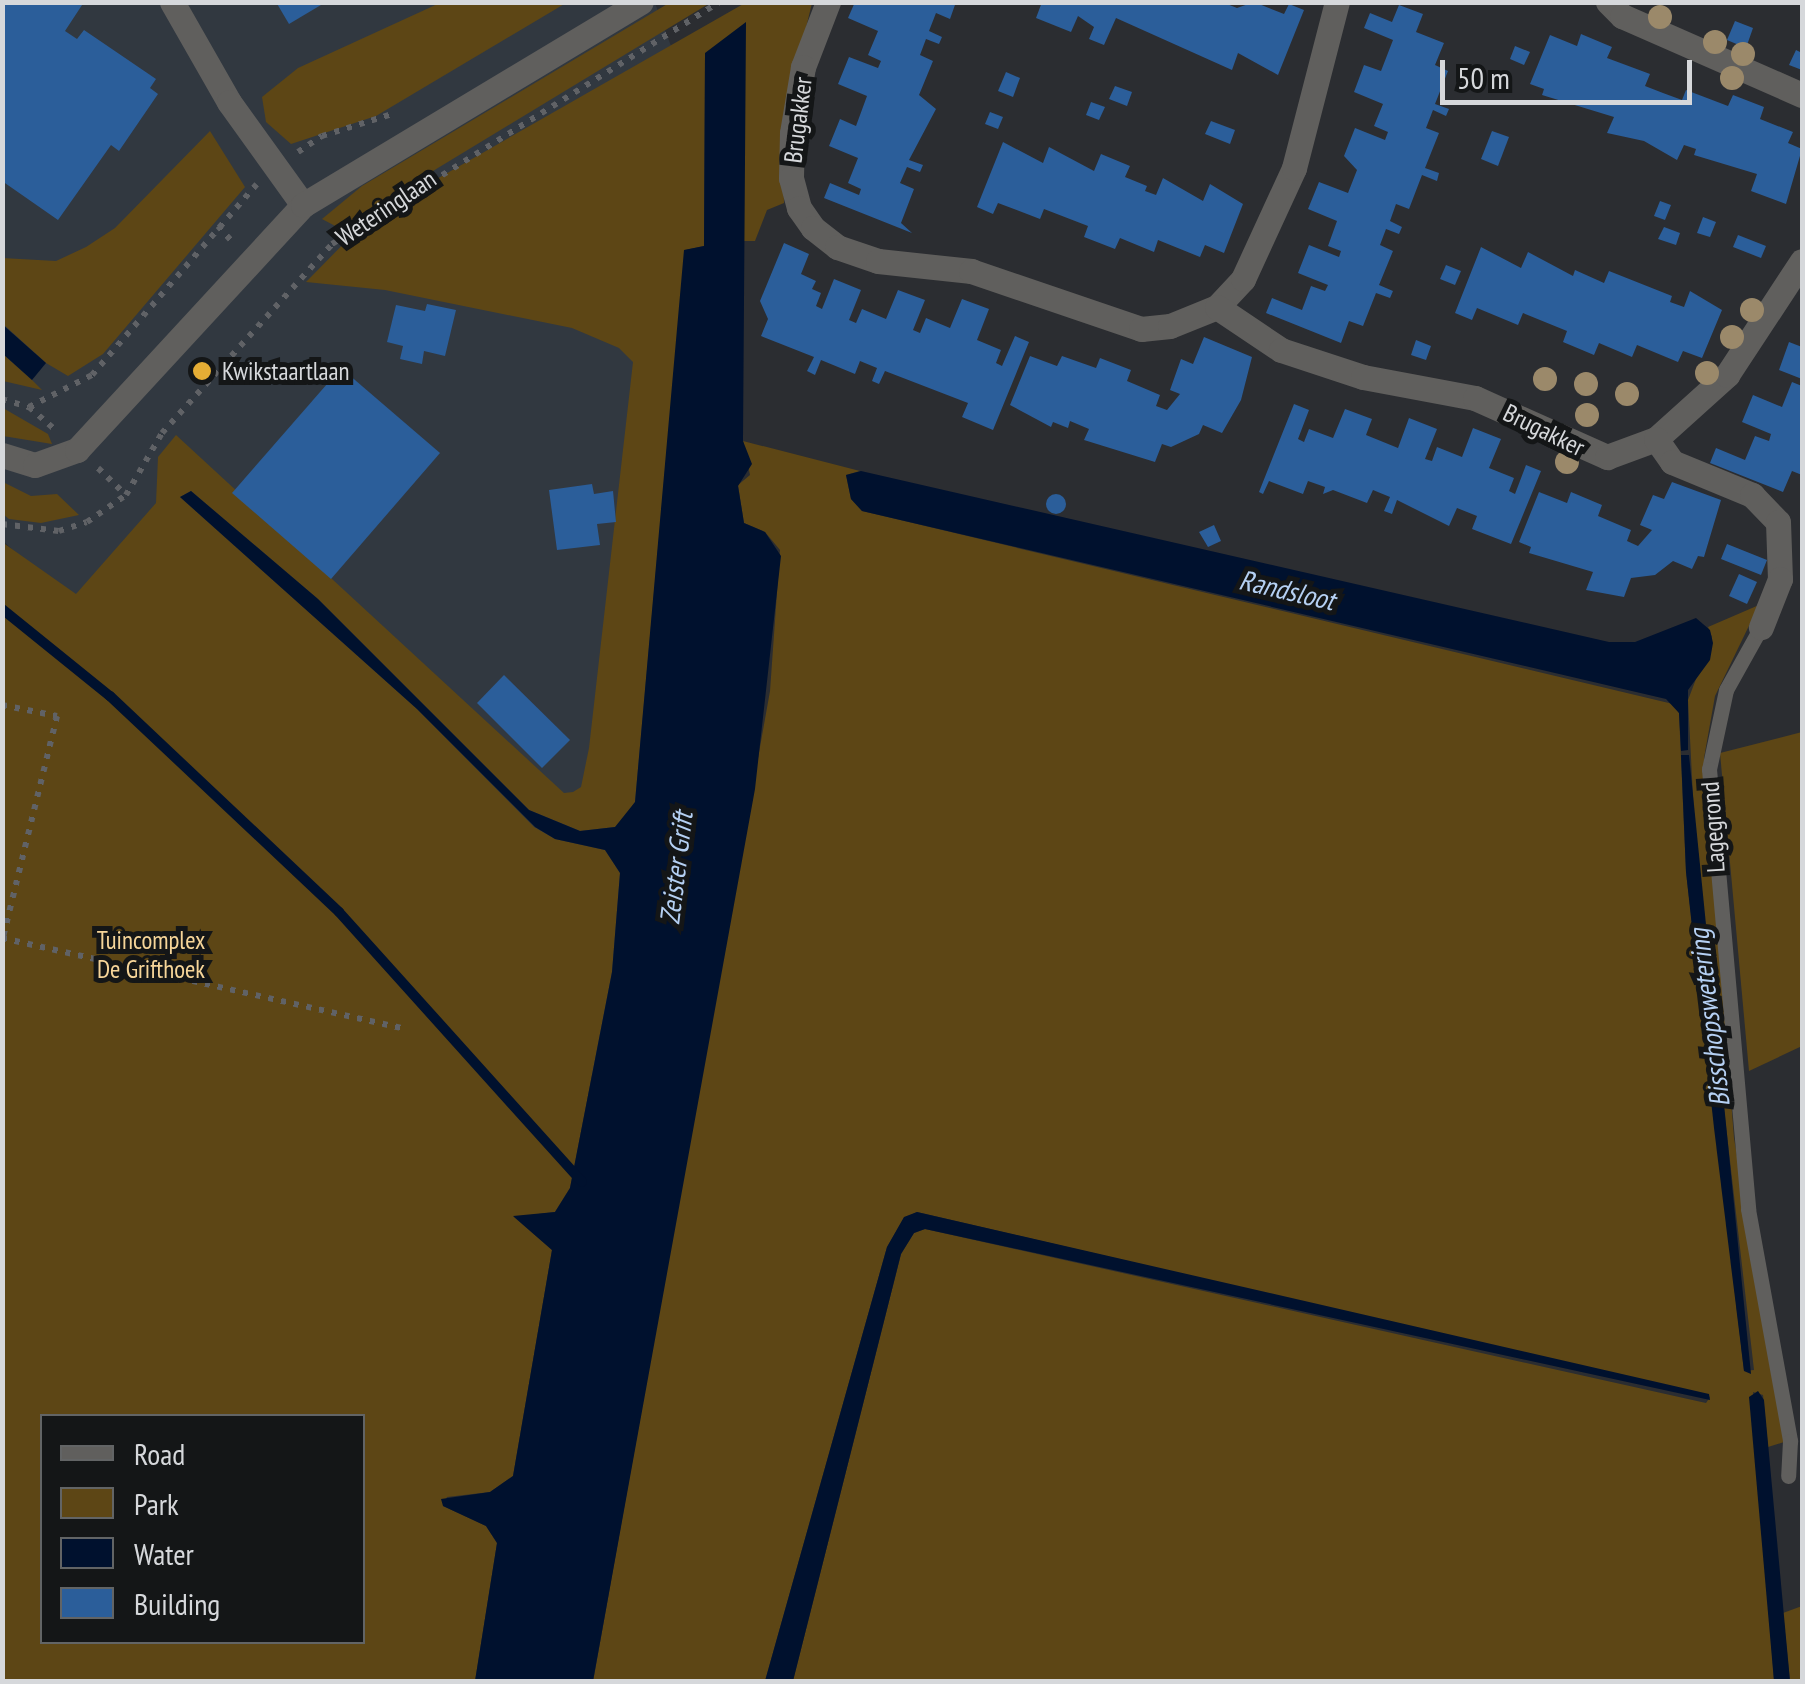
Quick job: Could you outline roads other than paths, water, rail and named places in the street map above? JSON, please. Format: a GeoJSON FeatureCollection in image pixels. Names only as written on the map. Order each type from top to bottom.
{"type":"FeatureCollection","features":[{"type":"Feature","properties":{"kind":"street"},"geometry":{"type":"LineString","coordinates":[[172,2],[229,102],[303,205]]}},
{"type":"Feature","properties":{"kind":"street","name":"Weteringlaan"},"geometry":{"type":"LineString","coordinates":[[2,455],[52,463],[91,438],[303,205],[641,2]]}},
{"type":"Feature","properties":{"kind":"street","name":"Brugakker"},"geometry":{"type":"LineString","coordinates":[[828,2],[803,68],[790,178],[799,208],[837,247],[878,261],[970,272],[1141,329],[1170,326],[1217,306],[1263,245],[1288,183],[1337,2]]}},
{"type":"Feature","properties":{"kind":"street"},"geometry":{"type":"LineString","coordinates":[[1608,2],[1622,16],[1802,94]]}},
{"type":"Feature","properties":{"kind":"street","name":"Brugakker"},"geometry":{"type":"LineString","coordinates":[[1217,306],[1281,350],[1363,377],[1475,398],[1521,415],[1582,452],[1607,457],[1656,439],[1727,376],[1802,261]]}},
{"type":"Feature","properties":{"kind":"street","name":"Lagegrond"},"geometry":{"type":"LineString","coordinates":[[1656,439],[1672,462],[1752,495],[1778,522],[1780,579],[1761,627]]}},
{"type":"Feature","properties":{"kind":"lane","name":"Lagegrond"},"geometry":{"type":"LineString","coordinates":[[1761,627],[1726,690],[1709,768],[1748,1210],[1790,1441],[1788,1476]]}},
{"type":"Feature","properties":{"kind":"water","name":"Zeister Grift"},"geometry":{"type":"Polygon","coordinates":[[[746,22],[743,441],[752,464],[738,486],[744,523],[765,532],[781,556],[755,789],[593,1681],[475,1681],[497,1543],[486,1526],[443,1506],[441,1499],[490,1492],[513,1476],[552,1250],[513,1216],[555,1212],[570,1188],[612,972],[620,873],[605,850],[555,839],[535,827],[417,709],[180,497],[191,491],[318,599],[529,810],[580,831],[615,827],[635,802],[684,250],[704,246],[705,53],[746,22]]]}},
{"type":"Feature","properties":{"kind":"water"},"geometry":{"type":"Polygon","coordinates":[[[2,324],[46,363],[32,380],[3,354],[2,324]]]}},
{"type":"Feature","properties":{"kind":"water","name":"Randsloot"},"geometry":{"type":"Polygon","coordinates":[[[861,471],[1609,642],[1635,642],[1696,618],[1710,630],[1713,643],[1710,660],[1688,690],[1688,750],[1681,751],[1679,713],[1666,699],[862,511],[851,499],[846,475],[861,471]]]}},
{"type":"Feature","properties":{"kind":"water","name":"Bisschopswetering"},"geometry":{"type":"Polygon","coordinates":[[[1681,755],[1689,755],[1751,1374],[1744,1371],[1714,1128],[1686,872],[1681,755]]]}},
{"type":"Feature","properties":{"kind":"water"},"geometry":{"type":"Polygon","coordinates":[[[917,1212],[1709,1394],[1710,1400],[925,1229],[914,1233],[901,1254],[793,1681],[765,1681],[887,1247],[904,1217],[917,1212]]]}},
{"type":"Feature","properties":{"kind":"water"},"geometry":{"type":"Polygon","coordinates":[[[1758,1391],[1764,1400],[1790,1681],[1774,1681],[1749,1397],[1758,1391]]]}},
{"type":"Feature","properties":{"kind":"waterway"},"geometry":{"type":"LineString","coordinates":[[2,609],[110,696],[339,912],[582,1182]]}},
{"type":"Feature","properties":{"kind":"place","name":"Kwikstaartlaan"},"geometry":{"type":"Point","coordinates":[202,371]}},
{"type":"Feature","properties":{"kind":"park label","name":"Tuincomplex De Grifthoek"},"geometry":{"type":"Point","coordinates":[151,956]}}]}
